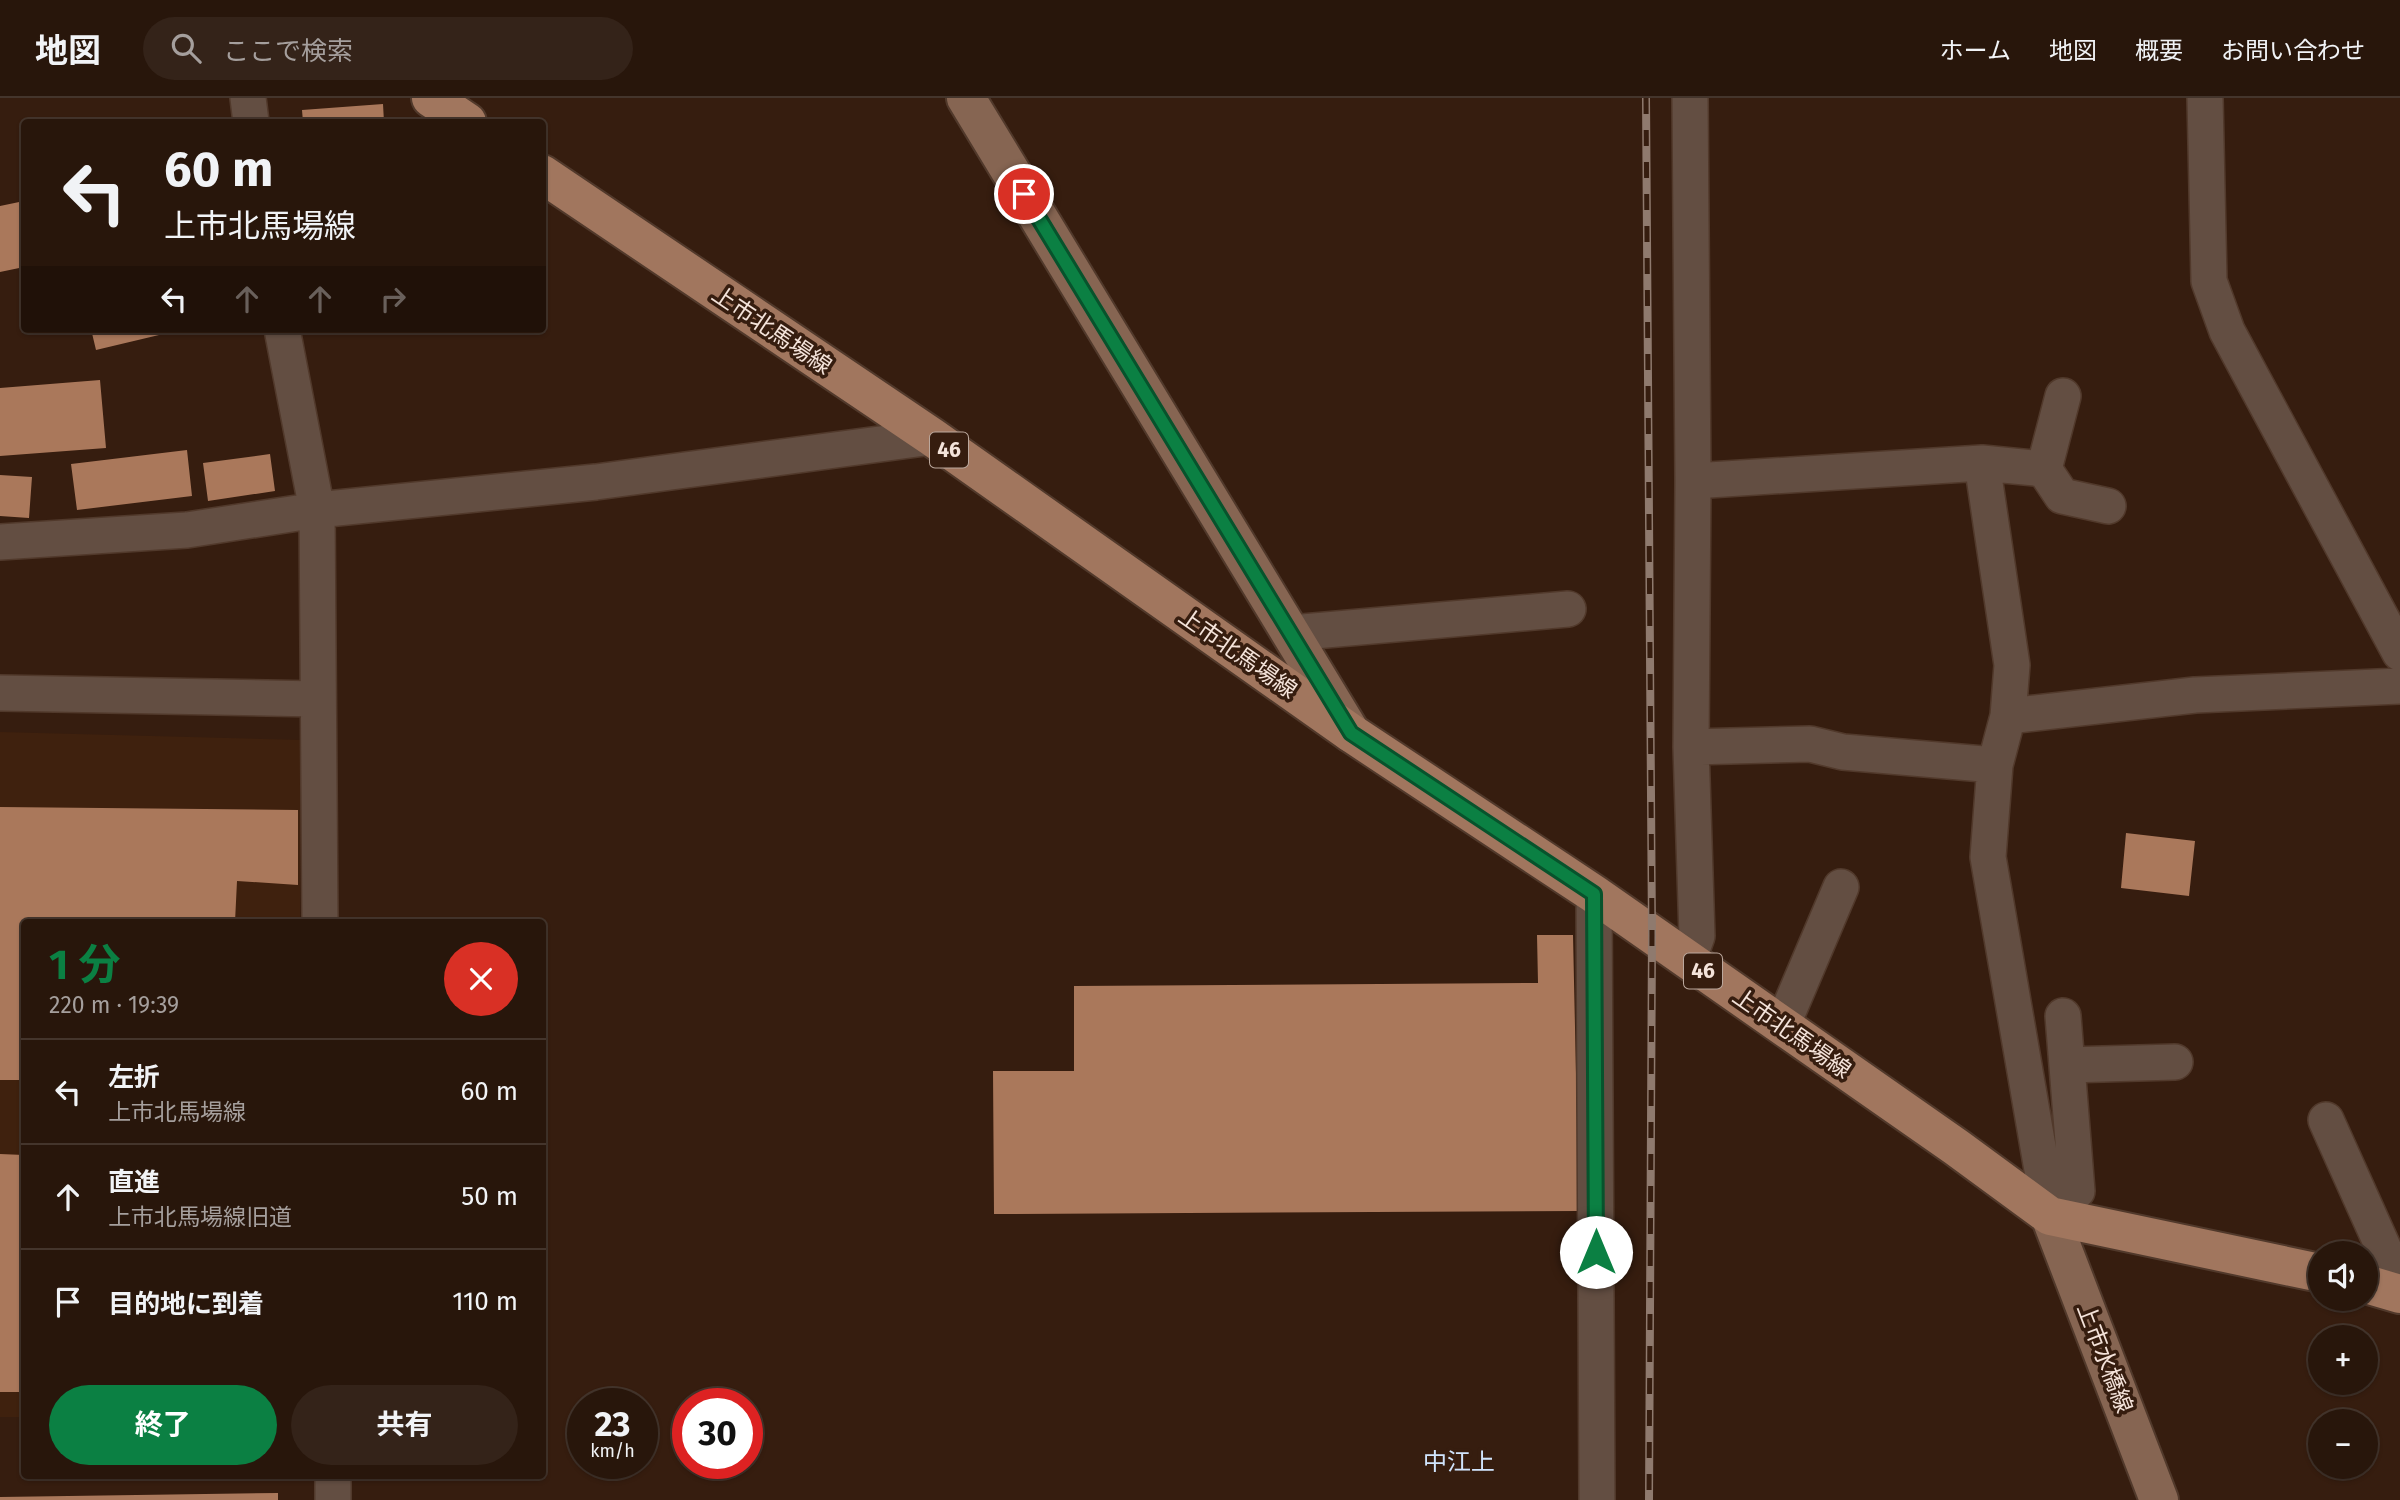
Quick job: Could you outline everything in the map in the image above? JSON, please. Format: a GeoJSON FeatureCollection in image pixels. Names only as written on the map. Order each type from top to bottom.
{"type":"FeatureCollection","features":[{"type":"Feature","properties":{"kind":"main road"},"geometry":{"type":"LineString","coordinates":[[431,98],[462,119]]}},
{"type":"Feature","properties":{"kind":"main road","name":"上市北馬場線"},"geometry":{"type":"LineString","coordinates":[[546,177],[932,437],[1351,733],[1594,894],[2050,1216],[2308,1270]]}},
{"type":"Feature","properties":{"kind":"main road"},"geometry":{"type":"LineString","coordinates":[[2378,1288],[2400,1294]]}},
{"type":"Feature","properties":{"kind":"street"},"geometry":{"type":"LineString","coordinates":[[248,98],[251,119]]}},
{"type":"Feature","properties":{"kind":"street"},"geometry":{"type":"LineString","coordinates":[[966,98],[1351,733]]}},
{"type":"Feature","properties":{"kind":"street"},"geometry":{"type":"LineString","coordinates":[[1688,961],[1697,936],[1691,747],[1693,481],[1690,98]]}},
{"type":"Feature","properties":{"kind":"street"},"geometry":{"type":"LineString","coordinates":[[2205,98],[2209,281],[2227,331],[2400,653]]}},
{"type":"Feature","properties":{"kind":"street"},"geometry":{"type":"LineString","coordinates":[[283,333],[317,510],[320,919]]}},
{"type":"Feature","properties":{"kind":"street"},"geometry":{"type":"LineString","coordinates":[[2063,396],[2044,469],[2062,496],[2108,506]]}},
{"type":"Feature","properties":{"kind":"street"},"geometry":{"type":"LineString","coordinates":[[0,542],[187,530],[317,510],[596,482],[932,437]]}},
{"type":"Feature","properties":{"kind":"street"},"geometry":{"type":"LineString","coordinates":[[1693,481],[1982,463],[2044,469]]}},
{"type":"Feature","properties":{"kind":"street"},"geometry":{"type":"LineString","coordinates":[[1982,463],[2012,665],[2008,716],[1995,765],[1988,857],[2050,1216]]}},
{"type":"Feature","properties":{"kind":"street"},"geometry":{"type":"LineString","coordinates":[[1291,633],[1568,609]]}},
{"type":"Feature","properties":{"kind":"street"},"geometry":{"type":"LineString","coordinates":[[2008,716],[2195,695],[2400,686]]}},
{"type":"Feature","properties":{"kind":"street"},"geometry":{"type":"LineString","coordinates":[[0,693],[318,699]]}},
{"type":"Feature","properties":{"kind":"street"},"geometry":{"type":"LineString","coordinates":[[1691,747],[1810,744],[1843,752],[1995,765]]}},
{"type":"Feature","properties":{"kind":"street"},"geometry":{"type":"LineString","coordinates":[[1782,1026],[1840,887]]}},
{"type":"Feature","properties":{"kind":"street"},"geometry":{"type":"LineString","coordinates":[[1594,894],[1597,1500]]}},
{"type":"Feature","properties":{"kind":"street"},"geometry":{"type":"LineString","coordinates":[[2050,1216],[2077,1191],[2063,1016]]}},
{"type":"Feature","properties":{"kind":"street"},"geometry":{"type":"LineString","coordinates":[[2067,1065],[2175,1062]]}},
{"type":"Feature","properties":{"kind":"street"},"geometry":{"type":"LineString","coordinates":[[2326,1120],[2400,1285]]}},
{"type":"Feature","properties":{"kind":"street","name":"上市水橋線"},"geometry":{"type":"LineString","coordinates":[[2050,1216],[2149,1498]]}},
{"type":"Feature","properties":{"kind":"street"},"geometry":{"type":"LineString","coordinates":[[332,1479],[332,1500]]}},
{"type":"Feature","properties":{"kind":"shaded area"},"geometry":{"type":"Polygon","coordinates":[[[0,732],[301,740],[300,919],[21,919],[21,1417],[0,1417],[0,732]]]}},
{"type":"Feature","properties":{"kind":"building"},"geometry":{"type":"Polygon","coordinates":[[[383,104],[384,119],[303,119],[302,110],[383,104]]]}},
{"type":"Feature","properties":{"kind":"building"},"geometry":{"type":"Polygon","coordinates":[[[21,202],[21,268],[0,272],[0,206],[21,202]]]}},
{"type":"Feature","properties":{"kind":"building"},"geometry":{"type":"Polygon","coordinates":[[[92,333],[167,333],[96,350],[92,333]]]}},
{"type":"Feature","properties":{"kind":"building"},"geometry":{"type":"Polygon","coordinates":[[[100,380],[106,448],[0,456],[0,388],[100,380]]]}},
{"type":"Feature","properties":{"kind":"building"},"geometry":{"type":"Polygon","coordinates":[[[187,450],[192,496],[77,510],[71,464],[187,450]]]}},
{"type":"Feature","properties":{"kind":"building"},"geometry":{"type":"Polygon","coordinates":[[[270,454],[275,491],[208,501],[203,463],[270,454]]]}},
{"type":"Feature","properties":{"kind":"building"},"geometry":{"type":"Polygon","coordinates":[[[0,475],[32,477],[29,518],[0,516],[0,475]]]}},
{"type":"Feature","properties":{"kind":"building"},"geometry":{"type":"Polygon","coordinates":[[[0,807],[298,810],[298,885],[237,881],[235,919],[21,919],[21,1080],[0,1080],[0,807]]]}},
{"type":"Feature","properties":{"kind":"building"},"geometry":{"type":"Polygon","coordinates":[[[2126,833],[2195,841],[2189,896],[2121,888],[2126,833]]]}},
{"type":"Feature","properties":{"kind":"building"},"geometry":{"type":"Polygon","coordinates":[[[1537,935],[1573,935],[1579,1211],[994,1214],[993,1071],[1074,1071],[1074,986],[1538,983],[1537,935]]]}},
{"type":"Feature","properties":{"kind":"building"},"geometry":{"type":"Polygon","coordinates":[[[0,1154],[21,1155],[21,1392],[0,1392],[0,1154]]]}},
{"type":"Feature","properties":{"kind":"building"},"geometry":{"type":"Polygon","coordinates":[[[278,1493],[278,1500],[0,1500],[0,1497],[278,1493]]]}},
{"type":"Feature","properties":{"kind":"railway"},"geometry":{"type":"LineString","coordinates":[[1646,98],[1652,935],[1649,1500]]}},
{"type":"Feature","properties":{"kind":"district","name":"中江上"},"geometry":{"type":"Point","coordinates":[1459,1462]}},
{"type":"Feature","properties":{"kind":"route"},"geometry":{"type":"LineString","coordinates":[[1024,194],[1351,733],[1594,894],[1596,1252]]}}]}
